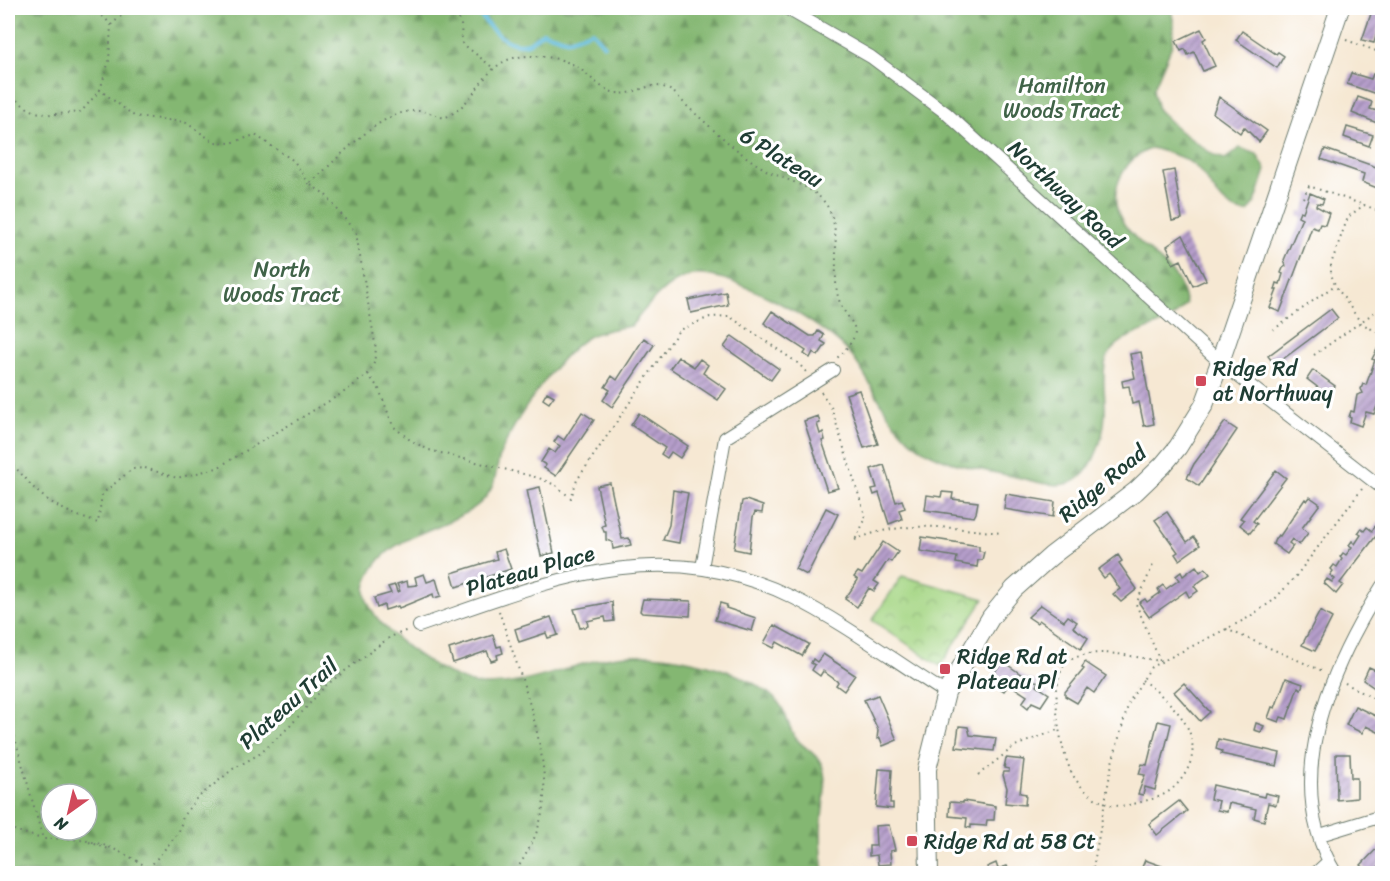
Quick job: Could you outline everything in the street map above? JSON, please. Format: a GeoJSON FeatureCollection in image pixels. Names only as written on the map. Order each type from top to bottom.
{"type":"FeatureCollection","features":[{"type":"Feature","properties":{"kind":"street","name":"Northway Road"},"geometry":{"type":"LineString","coordinates":[[786,8],[871,57],[946,113],[1220,362],[1383,488]]}},
{"type":"Feature","properties":{"kind":"street","name":"Ridge Road"},"geometry":{"type":"LineString","coordinates":[[929,873],[927,769],[946,693],[991,618],[1014,589],[1051,556],[1136,490],[1170,456],[1204,405],[1340,8]]}},
{"type":"Feature","properties":{"kind":"street"},"geometry":{"type":"LineString","coordinates":[[702,568],[725,438],[833,370]]}},
{"type":"Feature","properties":{"kind":"street","name":"Plateau Place"},"geometry":{"type":"LineString","coordinates":[[419,626],[562,579],[604,569],[651,565],[702,568],[753,580],[801,602],[946,693]]}},
{"type":"Feature","properties":{"kind":"street"},"geometry":{"type":"LineString","coordinates":[[1336,873],[1320,835],[1311,788],[1312,749],[1324,703],[1335,677],[1383,586]]}},
{"type":"Feature","properties":{"kind":"street"},"geometry":{"type":"LineString","coordinates":[[1320,835],[1383,816]]}},
{"type":"Feature","properties":{"kind":"street"},"geometry":{"type":"LineString","coordinates":[[1315,873],[1329,861]]}},
{"type":"Feature","properties":{"kind":"path"},"geometry":{"type":"LineString","coordinates":[[8,92],[20,103],[42,115],[81,112],[100,90],[109,62],[111,25],[104,17],[86,8]]}},
{"type":"Feature","properties":{"kind":"path"},"geometry":{"type":"LineString","coordinates":[[111,25],[130,8]]}},
{"type":"Feature","properties":{"kind":"path"},"geometry":{"type":"LineString","coordinates":[[309,184],[371,128],[388,118],[411,111],[427,112],[444,118],[458,112],[492,68],[462,43],[461,24],[454,8]]}},
{"type":"Feature","properties":{"kind":"path"},"geometry":{"type":"LineString","coordinates":[[1330,35],[1383,53]]}},
{"type":"Feature","properties":{"kind":"path","name":"6 Plateau"},"geometry":{"type":"LineString","coordinates":[[492,68],[495,64],[530,56],[569,62],[608,91],[619,94],[655,84],[672,92],[763,169],[803,185],[826,204],[834,228],[837,295],[841,306],[854,323],[855,334],[850,345],[832,362],[833,370]]}},
{"type":"Feature","properties":{"kind":"path"},"geometry":{"type":"LineString","coordinates":[[8,462],[19,470],[47,500],[62,509],[98,523],[102,494],[132,469],[146,468],[177,478],[217,468],[346,391],[368,374],[374,363],[376,349],[356,233],[325,194],[309,184],[294,160],[255,135],[231,143],[214,142],[185,122],[134,116],[100,90]]}},
{"type":"Feature","properties":{"kind":"path"},"geometry":{"type":"LineString","coordinates":[[1303,198],[1309,186],[1383,212]]}},
{"type":"Feature","properties":{"kind":"path"},"geometry":{"type":"LineString","coordinates":[[1364,205],[1348,217],[1331,264],[1335,285],[1361,323],[1383,335]]}},
{"type":"Feature","properties":{"kind":"path"},"geometry":{"type":"LineString","coordinates":[[1273,330],[1335,285]]}},
{"type":"Feature","properties":{"kind":"path"},"geometry":{"type":"LineString","coordinates":[[1314,355],[1383,308]]}},
{"type":"Feature","properties":{"kind":"path"},"geometry":{"type":"LineString","coordinates":[[368,374],[379,389],[393,426],[410,440],[429,450],[539,478],[555,485],[571,498],[577,480],[679,330],[710,317],[729,316],[799,364],[831,407],[866,518],[855,540],[868,534],[922,525],[1001,533]]}},
{"type":"Feature","properties":{"kind":"path"},"geometry":{"type":"LineString","coordinates":[[1378,469],[1383,462]]}},
{"type":"Feature","properties":{"kind":"path"},"geometry":{"type":"LineString","coordinates":[[1092,873],[1104,803],[1129,702],[1151,667],[1260,610],[1288,585],[1362,489]]}},
{"type":"Feature","properties":{"kind":"path"},"geometry":{"type":"LineString","coordinates":[[1153,565],[1136,604],[1160,662]]}},
{"type":"Feature","properties":{"kind":"path"},"geometry":{"type":"LineString","coordinates":[[495,600],[532,714],[542,765],[544,800],[540,824],[514,873]]}},
{"type":"Feature","properties":{"kind":"path","name":"Plateau Trail"},"geometry":{"type":"LineString","coordinates":[[148,873],[179,832],[183,816],[196,799],[233,769],[261,753],[290,726],[326,686],[390,638],[419,626]]}},
{"type":"Feature","properties":{"kind":"path"},"geometry":{"type":"LineString","coordinates":[[1226,629],[1335,677],[1383,703]]}},
{"type":"Feature","properties":{"kind":"path"},"geometry":{"type":"LineString","coordinates":[[1142,680],[1166,698],[1185,720],[1191,738],[1192,762],[1181,780],[1163,796],[1121,806],[1104,803],[1089,794],[1073,776],[1064,752],[1056,685],[1061,667],[1071,659],[1092,654],[1114,654],[1160,662]]}},
{"type":"Feature","properties":{"kind":"path"},"geometry":{"type":"LineString","coordinates":[[8,713],[39,825]]}},
{"type":"Feature","properties":{"kind":"path"},"geometry":{"type":"LineString","coordinates":[[978,775],[1015,746],[1060,729]]}},
{"type":"Feature","properties":{"kind":"path"},"geometry":{"type":"LineString","coordinates":[[8,828],[39,838]]}},
{"type":"Feature","properties":{"kind":"path"},"geometry":{"type":"LineString","coordinates":[[91,842],[121,853],[150,868]]}},
{"type":"Feature","properties":{"kind":"green space","name":"North Woods Tract"},"geometry":{"type":"Polygon","coordinates":[[[8,8],[1171,8],[1174,26],[1172,45],[1153,90],[1158,110],[1180,131],[1215,156],[1225,159],[1240,148],[1257,154],[1266,170],[1255,203],[1248,212],[1231,208],[1218,196],[1196,167],[1170,153],[1152,148],[1137,156],[1123,172],[1116,194],[1117,208],[1122,221],[1131,233],[1174,275],[1186,304],[1169,320],[1124,339],[1110,352],[1105,367],[1103,432],[1094,459],[1078,479],[1071,483],[1048,484],[960,465],[933,455],[910,440],[892,421],[851,355],[821,329],[775,300],[750,289],[705,275],[688,276],[663,290],[631,326],[590,336],[565,356],[539,388],[507,439],[487,496],[472,509],[454,519],[393,548],[377,563],[366,584],[366,599],[375,615],[390,632],[429,662],[468,682],[482,685],[516,682],[606,658],[647,655],[693,661],[715,667],[756,685],[777,700],[795,737],[815,756],[824,770],[821,831],[824,873],[8,873],[8,8]]]}},
{"type":"Feature","properties":{"kind":"green space"},"geometry":{"type":"Polygon","coordinates":[[[902,576],[984,599],[940,666],[872,620],[902,576]]]}},
{"type":"Feature","properties":{"kind":"building"},"geometry":{"type":"Polygon","coordinates":[[[1373,8],[1382,8],[1382,17],[1374,43],[1362,40],[1373,8]]]}},
{"type":"Feature","properties":{"kind":"building"},"geometry":{"type":"Polygon","coordinates":[[[1201,29],[1206,38],[1203,40],[1215,66],[1203,71],[1194,52],[1188,55],[1185,49],[1181,51],[1176,41],[1201,29]]]}},
{"type":"Feature","properties":{"kind":"building"},"geometry":{"type":"Polygon","coordinates":[[[1242,31],[1276,54],[1278,52],[1284,56],[1277,68],[1236,40],[1242,31]]]}},
{"type":"Feature","properties":{"kind":"building"},"geometry":{"type":"Polygon","coordinates":[[[1351,73],[1371,79],[1373,74],[1381,77],[1379,82],[1382,83],[1382,96],[1347,84],[1351,73]]]}},
{"type":"Feature","properties":{"kind":"building"},"geometry":{"type":"Polygon","coordinates":[[[1219,97],[1267,131],[1259,142],[1244,127],[1240,133],[1213,113],[1219,97]]]}},
{"type":"Feature","properties":{"kind":"building"},"geometry":{"type":"Polygon","coordinates":[[[1358,97],[1372,102],[1370,109],[1381,112],[1377,123],[1352,113],[1358,97]]]}},
{"type":"Feature","properties":{"kind":"building"},"geometry":{"type":"Polygon","coordinates":[[[1347,127],[1373,135],[1369,146],[1344,137],[1347,127]]]}},
{"type":"Feature","properties":{"kind":"building"},"geometry":{"type":"Polygon","coordinates":[[[1325,149],[1382,169],[1382,190],[1362,182],[1364,174],[1321,159],[1325,149]]]}},
{"type":"Feature","properties":{"kind":"building"},"geometry":{"type":"Polygon","coordinates":[[[1174,170],[1182,219],[1172,221],[1163,172],[1174,170]]]}},
{"type":"Feature","properties":{"kind":"building"},"geometry":{"type":"Polygon","coordinates":[[[1310,193],[1324,199],[1322,204],[1317,203],[1316,206],[1329,213],[1325,225],[1320,224],[1318,229],[1312,227],[1280,312],[1270,308],[1277,290],[1275,290],[1277,283],[1280,284],[1283,274],[1281,273],[1286,266],[1284,260],[1302,218],[1298,216],[1300,211],[1303,212],[1310,193]]]}},
{"type":"Feature","properties":{"kind":"building"},"geometry":{"type":"Polygon","coordinates":[[[1183,235],[1206,280],[1193,286],[1181,260],[1173,264],[1167,246],[1183,235]]]}},
{"type":"Feature","properties":{"kind":"building"},"geometry":{"type":"Polygon","coordinates":[[[726,292],[728,305],[691,313],[688,300],[726,292]]]}},
{"type":"Feature","properties":{"kind":"building"},"geometry":{"type":"Polygon","coordinates":[[[1331,309],[1338,318],[1275,365],[1268,356],[1331,309]]]}},
{"type":"Feature","properties":{"kind":"building"},"geometry":{"type":"Polygon","coordinates":[[[772,311],[810,336],[815,336],[818,331],[824,335],[821,341],[826,344],[818,356],[813,352],[810,358],[804,354],[806,351],[764,323],[772,311]]]}},
{"type":"Feature","properties":{"kind":"building"},"geometry":{"type":"Polygon","coordinates":[[[732,336],[779,369],[771,380],[724,347],[732,336]]]}},
{"type":"Feature","properties":{"kind":"building"},"geometry":{"type":"Polygon","coordinates":[[[644,338],[654,345],[612,407],[603,400],[610,390],[605,387],[612,376],[617,380],[644,338]]]}},
{"type":"Feature","properties":{"kind":"building"},"geometry":{"type":"Polygon","coordinates":[[[1382,340],[1382,373],[1378,386],[1382,388],[1382,401],[1379,401],[1374,414],[1366,412],[1361,426],[1350,422],[1349,417],[1351,411],[1354,412],[1357,395],[1363,393],[1361,389],[1363,384],[1366,385],[1375,360],[1372,359],[1382,340]]]}},
{"type":"Feature","properties":{"kind":"building"},"geometry":{"type":"Polygon","coordinates":[[[1141,352],[1154,424],[1144,426],[1139,402],[1132,404],[1129,386],[1123,387],[1122,381],[1135,378],[1130,354],[1141,352]]]}},
{"type":"Feature","properties":{"kind":"building"},"geometry":{"type":"Polygon","coordinates":[[[678,357],[694,367],[700,359],[708,365],[703,373],[726,389],[718,400],[670,368],[678,357]]]}},
{"type":"Feature","properties":{"kind":"building"},"geometry":{"type":"Polygon","coordinates":[[[1313,370],[1335,386],[1328,395],[1307,379],[1313,370]]]}},
{"type":"Feature","properties":{"kind":"building"},"geometry":{"type":"Polygon","coordinates":[[[859,390],[878,444],[864,448],[846,394],[859,390]]]}},
{"type":"Feature","properties":{"kind":"building"},"geometry":{"type":"Polygon","coordinates":[[[547,392],[554,396],[549,403],[543,399],[547,392]]]}},
{"type":"Feature","properties":{"kind":"building"},"geometry":{"type":"Polygon","coordinates":[[[582,412],[594,420],[556,476],[544,468],[546,465],[541,462],[549,449],[555,453],[560,446],[554,442],[558,436],[564,440],[582,412]]]}},
{"type":"Feature","properties":{"kind":"building"},"geometry":{"type":"Polygon","coordinates":[[[639,413],[688,446],[680,458],[671,452],[667,458],[661,454],[665,448],[631,425],[639,413]]]}},
{"type":"Feature","properties":{"kind":"building"},"geometry":{"type":"Polygon","coordinates":[[[818,416],[820,423],[817,424],[820,434],[823,432],[825,440],[822,441],[838,488],[827,491],[804,421],[818,416]]]}},
{"type":"Feature","properties":{"kind":"building"},"geometry":{"type":"Polygon","coordinates":[[[1225,422],[1237,430],[1199,486],[1187,478],[1194,464],[1225,422]]]}},
{"type":"Feature","properties":{"kind":"building"},"geometry":{"type":"Polygon","coordinates":[[[884,465],[896,502],[902,500],[905,508],[899,510],[902,519],[889,524],[879,493],[874,495],[872,489],[877,488],[871,469],[884,465]]]}},
{"type":"Feature","properties":{"kind":"building"},"geometry":{"type":"Polygon","coordinates":[[[1276,470],[1286,478],[1253,521],[1257,524],[1250,533],[1240,525],[1244,520],[1240,518],[1276,470]]]}},
{"type":"Feature","properties":{"kind":"building"},"geometry":{"type":"Polygon","coordinates":[[[610,483],[622,539],[629,538],[631,545],[613,549],[612,542],[606,540],[606,532],[602,526],[605,525],[597,486],[610,483]]]}},
{"type":"Feature","properties":{"kind":"building"},"geometry":{"type":"Polygon","coordinates":[[[540,487],[554,553],[541,556],[527,490],[540,487]]]}},
{"type":"Feature","properties":{"kind":"building"},"geometry":{"type":"Polygon","coordinates":[[[673,490],[688,493],[679,543],[663,540],[669,525],[673,490]]]}},
{"type":"Feature","properties":{"kind":"building"},"geometry":{"type":"Polygon","coordinates":[[[942,492],[953,493],[952,499],[978,502],[974,517],[925,510],[927,495],[941,497],[942,492]]]}},
{"type":"Feature","properties":{"kind":"building"},"geometry":{"type":"Polygon","coordinates":[[[1006,494],[1055,502],[1053,517],[1004,509],[1006,494]]]}},
{"type":"Feature","properties":{"kind":"building"},"geometry":{"type":"Polygon","coordinates":[[[1310,497],[1320,504],[1302,528],[1308,533],[1299,545],[1292,539],[1289,543],[1293,546],[1287,554],[1273,544],[1275,539],[1278,535],[1280,536],[1305,499],[1307,501],[1310,497]]]}},
{"type":"Feature","properties":{"kind":"building"},"geometry":{"type":"Polygon","coordinates":[[[746,500],[763,506],[762,513],[755,512],[753,517],[749,552],[734,549],[742,501],[746,500]]]}},
{"type":"Feature","properties":{"kind":"building"},"geometry":{"type":"Polygon","coordinates":[[[826,508],[838,514],[807,575],[795,569],[826,508]]]}},
{"type":"Feature","properties":{"kind":"building"},"geometry":{"type":"Polygon","coordinates":[[[1167,512],[1187,542],[1194,537],[1200,545],[1179,560],[1175,554],[1178,552],[1155,520],[1167,512]]]}},
{"type":"Feature","properties":{"kind":"building"},"geometry":{"type":"Polygon","coordinates":[[[1378,522],[1382,525],[1380,538],[1376,536],[1340,583],[1343,585],[1336,594],[1324,583],[1327,579],[1332,582],[1335,579],[1330,575],[1333,571],[1331,569],[1334,565],[1337,567],[1343,553],[1346,555],[1352,547],[1349,545],[1352,541],[1355,544],[1361,535],[1358,533],[1361,529],[1364,531],[1367,527],[1372,531],[1378,522]]]}},
{"type":"Feature","properties":{"kind":"building"},"geometry":{"type":"Polygon","coordinates":[[[922,537],[979,546],[979,551],[984,552],[982,560],[978,560],[977,567],[956,563],[957,557],[920,551],[922,537]]]}},
{"type":"Feature","properties":{"kind":"building"},"geometry":{"type":"Polygon","coordinates":[[[883,542],[898,552],[891,562],[888,560],[874,581],[879,584],[874,591],[869,588],[857,607],[845,599],[858,580],[854,577],[858,572],[862,574],[883,542]]]}},
{"type":"Feature","properties":{"kind":"building"},"geometry":{"type":"Polygon","coordinates":[[[504,549],[511,569],[456,587],[452,573],[497,559],[495,552],[504,549]]]}},
{"type":"Feature","properties":{"kind":"building"},"geometry":{"type":"Polygon","coordinates":[[[1118,555],[1122,561],[1119,563],[1137,589],[1121,602],[1113,594],[1120,589],[1109,574],[1104,578],[1098,570],[1118,555]]]}},
{"type":"Feature","properties":{"kind":"building"},"geometry":{"type":"Polygon","coordinates":[[[1196,566],[1200,572],[1205,568],[1210,574],[1194,586],[1198,591],[1189,597],[1186,591],[1149,617],[1139,603],[1145,599],[1147,602],[1160,593],[1158,589],[1163,585],[1166,589],[1179,580],[1176,576],[1181,572],[1183,576],[1196,566]]]}},
{"type":"Feature","properties":{"kind":"building"},"geometry":{"type":"Polygon","coordinates":[[[424,574],[427,582],[436,579],[441,596],[434,598],[433,594],[399,608],[398,606],[385,610],[384,605],[377,608],[374,598],[391,593],[388,587],[395,585],[397,592],[400,591],[397,584],[407,581],[408,586],[417,585],[415,577],[424,574]]]}},
{"type":"Feature","properties":{"kind":"building"},"geometry":{"type":"Polygon","coordinates":[[[643,599],[691,601],[690,616],[642,613],[640,611],[643,599]]]}},
{"type":"Feature","properties":{"kind":"building"},"geometry":{"type":"Polygon","coordinates":[[[612,602],[614,621],[606,622],[605,617],[587,621],[588,626],[580,628],[574,609],[612,602]]]}},
{"type":"Feature","properties":{"kind":"building"},"geometry":{"type":"Polygon","coordinates":[[[720,603],[727,605],[726,608],[756,618],[752,631],[715,620],[720,603]]]}},
{"type":"Feature","properties":{"kind":"building"},"geometry":{"type":"Polygon","coordinates":[[[1041,605],[1064,621],[1068,616],[1077,622],[1073,627],[1088,638],[1081,649],[1039,620],[1037,623],[1028,617],[1041,605]]]}},
{"type":"Feature","properties":{"kind":"building"},"geometry":{"type":"Polygon","coordinates":[[[1320,611],[1332,618],[1315,651],[1302,645],[1320,611]]]}},
{"type":"Feature","properties":{"kind":"building"},"geometry":{"type":"Polygon","coordinates":[[[551,617],[558,635],[548,638],[546,633],[519,642],[515,629],[551,617]]]}},
{"type":"Feature","properties":{"kind":"building"},"geometry":{"type":"Polygon","coordinates":[[[774,625],[809,644],[802,656],[777,642],[774,648],[764,643],[774,625]]]}},
{"type":"Feature","properties":{"kind":"building"},"geometry":{"type":"Polygon","coordinates":[[[493,635],[497,647],[501,646],[503,653],[497,655],[498,659],[491,661],[487,651],[453,663],[449,649],[493,635]]]}},
{"type":"Feature","properties":{"kind":"building"},"geometry":{"type":"Polygon","coordinates":[[[823,654],[855,675],[844,691],[836,685],[838,682],[823,671],[820,676],[812,670],[815,665],[811,663],[813,659],[817,662],[823,654]]]}},
{"type":"Feature","properties":{"kind":"building"},"geometry":{"type":"Polygon","coordinates":[[[1002,661],[1028,679],[1039,682],[1037,686],[1049,694],[1041,706],[1032,702],[1028,708],[1022,703],[1027,696],[1009,684],[1004,691],[997,686],[1002,679],[994,673],[1002,661]]]}},
{"type":"Feature","properties":{"kind":"building"},"geometry":{"type":"Polygon","coordinates":[[[1085,662],[1106,676],[1094,693],[1087,688],[1077,703],[1065,696],[1065,692],[1084,669],[1082,668],[1085,662]]]}},
{"type":"Feature","properties":{"kind":"building"},"geometry":{"type":"Polygon","coordinates":[[[1369,667],[1382,673],[1382,693],[1363,680],[1369,667]]]}},
{"type":"Feature","properties":{"kind":"building"},"geometry":{"type":"Polygon","coordinates":[[[1286,678],[1303,684],[1301,689],[1298,687],[1287,719],[1281,717],[1279,722],[1268,718],[1272,707],[1275,708],[1286,678]]]}},
{"type":"Feature","properties":{"kind":"building"},"geometry":{"type":"Polygon","coordinates":[[[1184,683],[1210,712],[1200,721],[1174,692],[1184,683]]]}},
{"type":"Feature","properties":{"kind":"building"},"geometry":{"type":"Polygon","coordinates":[[[878,695],[897,740],[883,746],[880,738],[877,739],[878,730],[864,700],[878,695]]]}},
{"type":"Feature","properties":{"kind":"building"},"geometry":{"type":"Polygon","coordinates":[[[1355,706],[1382,719],[1382,734],[1366,726],[1362,733],[1346,725],[1355,706]]]}},
{"type":"Feature","properties":{"kind":"building"},"geometry":{"type":"Polygon","coordinates":[[[1158,721],[1171,724],[1155,790],[1145,787],[1143,795],[1138,794],[1145,775],[1139,774],[1142,764],[1147,765],[1158,721]]]}},
{"type":"Feature","properties":{"kind":"building"},"geometry":{"type":"Polygon","coordinates":[[[1256,723],[1264,726],[1261,732],[1254,730],[1256,723]]]}},
{"type":"Feature","properties":{"kind":"building"},"geometry":{"type":"Polygon","coordinates":[[[959,726],[968,727],[970,735],[996,738],[994,751],[956,747],[959,726]]]}},
{"type":"Feature","properties":{"kind":"building"},"geometry":{"type":"Polygon","coordinates":[[[1218,739],[1280,753],[1277,766],[1221,754],[1222,751],[1216,749],[1218,739]]]}},
{"type":"Feature","properties":{"kind":"building"},"geometry":{"type":"Polygon","coordinates":[[[1336,754],[1350,754],[1351,778],[1357,778],[1357,798],[1337,800],[1336,754]]]}},
{"type":"Feature","properties":{"kind":"building"},"geometry":{"type":"Polygon","coordinates":[[[1006,758],[1024,760],[1020,793],[1026,794],[1025,805],[1005,803],[1007,788],[1003,775],[1004,772],[1009,772],[1009,769],[1004,768],[1006,758]]]}},
{"type":"Feature","properties":{"kind":"building"},"geometry":{"type":"Polygon","coordinates":[[[879,769],[892,770],[890,803],[893,803],[893,809],[876,807],[879,769]]]}},
{"type":"Feature","properties":{"kind":"building"},"geometry":{"type":"Polygon","coordinates":[[[1213,785],[1264,797],[1265,793],[1278,796],[1276,805],[1268,803],[1264,821],[1254,818],[1256,809],[1229,803],[1227,812],[1217,810],[1219,801],[1210,799],[1213,785]]]}},
{"type":"Feature","properties":{"kind":"building"},"geometry":{"type":"Polygon","coordinates":[[[963,801],[995,806],[994,820],[987,820],[986,826],[966,827],[967,818],[949,816],[950,802],[963,803],[963,801]]]}},
{"type":"Feature","properties":{"kind":"building"},"geometry":{"type":"Polygon","coordinates":[[[1179,801],[1187,811],[1157,835],[1149,824],[1179,801]]]}},
{"type":"Feature","properties":{"kind":"building"},"geometry":{"type":"Polygon","coordinates":[[[889,825],[895,850],[890,851],[891,864],[878,865],[877,855],[869,856],[869,846],[876,846],[875,826],[889,825]]]}},
{"type":"Feature","properties":{"kind":"building"},"geometry":{"type":"Polygon","coordinates":[[[1382,843],[1382,863],[1377,868],[1380,870],[1369,873],[1361,865],[1382,843]]]}},
{"type":"Feature","properties":{"kind":"building"},"geometry":{"type":"Polygon","coordinates":[[[1145,860],[1181,873],[1140,872],[1145,860]]]}},
{"type":"Feature","properties":{"kind":"building"},"geometry":{"type":"Polygon","coordinates":[[[996,863],[998,869],[1007,866],[1010,873],[989,873],[987,867],[996,863]]]}},
{"type":"Feature","properties":{"kind":"waterway"},"geometry":{"type":"LineString","coordinates":[[453,8],[461,13],[481,16],[501,37],[514,43],[528,43],[543,32],[568,40],[592,31],[604,45]]}},
{"type":"Feature","properties":{"kind":"place","name":"Ridge Rd at Northway"},"geometry":{"type":"Point","coordinates":[1201,381]}},
{"type":"Feature","properties":{"kind":"place","name":"Ridge Rd at Plateau Pl"},"geometry":{"type":"Point","coordinates":[945,669]}},
{"type":"Feature","properties":{"kind":"place","name":"Ridge Rd at 58 Ct"},"geometry":{"type":"Point","coordinates":[912,841]}},
{"type":"Feature","properties":{"kind":"park label","name":"Hamilton Woods Tract"},"geometry":{"type":"Point","coordinates":[1062,98]}}]}
